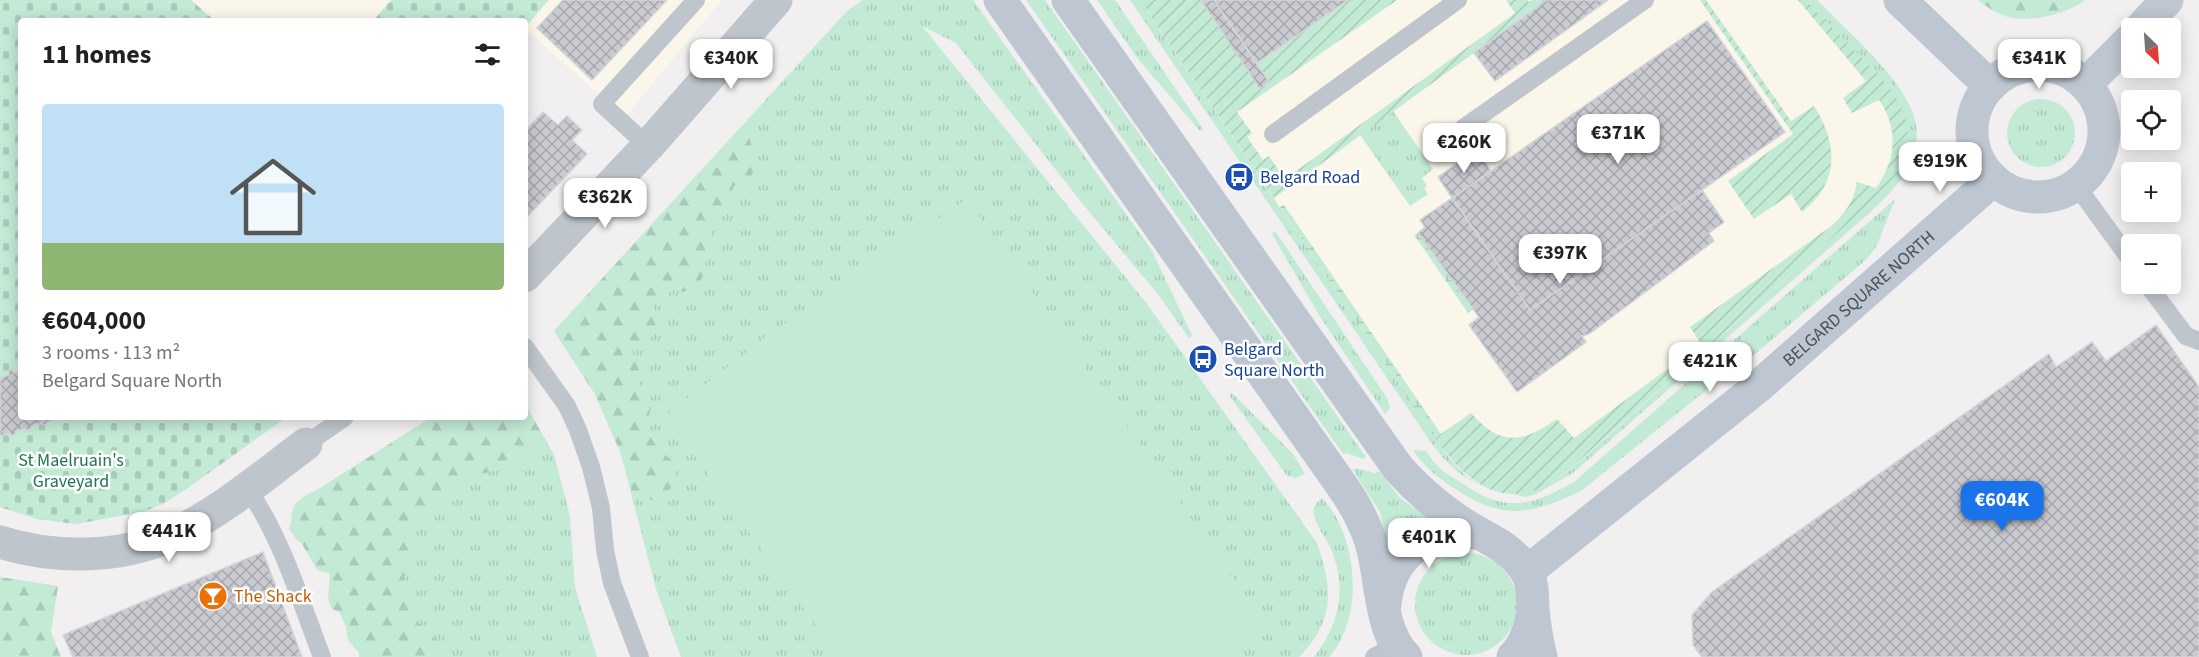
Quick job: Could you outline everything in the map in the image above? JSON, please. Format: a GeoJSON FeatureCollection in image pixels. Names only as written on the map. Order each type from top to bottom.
{"type":"FeatureCollection","features":[{"type":"Feature","properties":{"kind":"main road"},"geometry":{"type":"LineString","coordinates":[[1000,0],[1347,493],[1370,539],[1392,653]]}},
{"type":"Feature","properties":{"kind":"main road"},"geometry":{"type":"LineString","coordinates":[[1068,0],[1398,468],[1429,499],[1477,533],[1508,549],[1527,572],[1533,596],[1530,631],[1513,657]]}},
{"type":"Feature","properties":{"kind":"main road"},"geometry":{"type":"LineString","coordinates":[[1900,0],[1989,86]]}},
{"type":"Feature","properties":{"kind":"main road"},"geometry":{"type":"LineString","coordinates":[[2150,18],[2167,0]]}},
{"type":"Feature","properties":{"kind":"main road"},"geometry":{"type":"LineString","coordinates":[[2086,84],[2121,49]]}},
{"type":"Feature","properties":{"kind":"main road"},"geometry":{"type":"LineString","coordinates":[[2046,64],[2068,71],[2086,84],[2098,101],[2104,122],[2104,143],[2097,163],[2084,180],[2067,192],[2046,197],[2025,197],[2005,189],[1993,180],[1976,156],[1971,133],[1974,110],[1989,86],[2001,75],[2022,66],[2046,64]]}},
{"type":"Feature","properties":{"kind":"main road","name":"BELGARD SQUARE NORTH"},"geometry":{"type":"LineString","coordinates":[[1527,572],[1759,386],[1993,180]]}},
{"type":"Feature","properties":{"kind":"main road"},"geometry":{"type":"LineString","coordinates":[[1385,609],[1386,592],[1392,575],[1405,555],[1423,541],[1434,536],[1461,531],[1477,533]]}},
{"type":"Feature","properties":{"kind":"main road"},"geometry":{"type":"LineString","coordinates":[[1533,610],[1541,657]]}},
{"type":"Feature","properties":{"kind":"street"},"geometry":{"type":"LineString","coordinates":[[528,273],[648,146],[776,0]]}},
{"type":"Feature","properties":{"kind":"street"},"geometry":{"type":"LineString","coordinates":[[0,542],[30,550],[59,553],[95,553],[149,544],[198,522],[306,444]]}},
{"type":"Feature","properties":{"kind":"lane"},"geometry":{"type":"LineString","coordinates":[[648,146],[602,104],[696,0]]}},
{"type":"Feature","properties":{"kind":"lane"},"geometry":{"type":"LineString","coordinates":[[1272,134],[1458,0]]}},
{"type":"Feature","properties":{"kind":"lane"},"geometry":{"type":"LineString","coordinates":[[1439,145],[1645,0]]}},
{"type":"Feature","properties":{"kind":"lane"},"geometry":{"type":"LineString","coordinates":[[2076,185],[2121,247]]}},
{"type":"Feature","properties":{"kind":"lane"},"geometry":{"type":"LineString","coordinates":[[2154,294],[2186,336],[2199,341]]}},
{"type":"Feature","properties":{"kind":"lane"},"geometry":{"type":"LineString","coordinates":[[528,351],[567,406],[578,430],[591,467],[601,508],[612,582],[640,657]]}},
{"type":"Feature","properties":{"kind":"lane"},"geometry":{"type":"LineString","coordinates":[[306,444],[341,420]]}},
{"type":"Feature","properties":{"kind":"lane"},"geometry":{"type":"LineString","coordinates":[[247,488],[262,510],[286,561],[322,657]]}},
{"type":"Feature","properties":{"kind":"shaded area"},"geometry":{"type":"Polygon","coordinates":[[[191,0],[391,0],[376,18],[212,18],[191,0]]]}},
{"type":"Feature","properties":{"kind":"shaded area"},"geometry":{"type":"Polygon","coordinates":[[[549,0],[722,0],[625,117],[528,32],[528,25],[549,0]]]}},
{"type":"Feature","properties":{"kind":"shaded area"},"geometry":{"type":"Polygon","coordinates":[[[1140,0],[1805,0],[1878,74],[1909,139],[1868,206],[1567,472],[1501,492],[1485,487],[1467,477],[1449,458],[1140,0]]]}},
{"type":"Feature","properties":{"kind":"green space","name":"St Maelruain's Graveyard"},"geometry":{"type":"Polygon","coordinates":[[[0,0],[191,0],[212,18],[18,18],[18,420],[283,420],[185,490],[163,504],[142,512],[76,524],[37,519],[0,507],[0,0]]]}},
{"type":"Feature","properties":{"kind":"green space"},"geometry":{"type":"Polygon","coordinates":[[[391,0],[549,0],[528,24],[528,18],[376,18],[391,0]]]}},
{"type":"Feature","properties":{"kind":"green space"},"geometry":{"type":"Polygon","coordinates":[[[863,0],[973,0],[1151,249],[1192,335],[1189,338],[1157,293],[1082,203],[956,43],[922,26],[1147,304],[1317,543],[1326,575],[1328,604],[1319,630],[1299,657],[681,657],[656,589],[621,454],[595,394],[554,331],[847,11],[863,0]]]}},
{"type":"Feature","properties":{"kind":"green space"},"geometry":{"type":"Polygon","coordinates":[[[1026,0],[1045,0],[1366,457],[1363,459],[1347,453],[1343,454],[1026,0]]]}},
{"type":"Feature","properties":{"kind":"green space"},"geometry":{"type":"Polygon","coordinates":[[[1097,0],[1115,0],[1203,129],[1200,131],[1138,59],[1097,0]]]}},
{"type":"Feature","properties":{"kind":"green space"},"geometry":{"type":"Polygon","coordinates":[[[1130,0],[1140,0],[1449,458],[1467,477],[1479,484],[1464,476],[1452,466],[1430,441],[1130,0]]]}},
{"type":"Feature","properties":{"kind":"green space"},"geometry":{"type":"Polygon","coordinates":[[[1140,0],[1201,0],[1260,89],[1269,82],[1257,63],[1348,0],[1397,0],[1237,112],[1252,133],[1247,137],[1263,160],[1269,156],[1285,179],[1515,13],[1506,0],[1527,0],[1529,2],[1547,0],[1274,198],[1140,0]]]}},
{"type":"Feature","properties":{"kind":"green space"},"geometry":{"type":"Polygon","coordinates":[[[1700,0],[1706,0],[1791,121],[1814,106],[1822,120],[1831,148],[1829,175],[1814,201],[1802,212],[1791,194],[1754,219],[1728,181],[1793,134],[1700,0]]]}},
{"type":"Feature","properties":{"kind":"green space"},"geometry":{"type":"Polygon","coordinates":[[[1798,0],[1805,0],[1878,74],[1896,97],[1906,120],[1909,139],[1901,167],[1868,206],[1565,473],[1527,493],[1498,492],[1474,480],[1453,461],[1435,438],[1471,413],[1492,432],[1502,436],[1522,437],[1557,419],[1574,438],[1701,344],[1690,327],[1830,227],[1848,207],[1857,182],[1876,188],[1883,178],[1891,156],[1892,144],[1890,122],[1885,111],[1879,100],[1852,113],[1843,98],[1866,81],[1798,0]]]}},
{"type":"Feature","properties":{"kind":"green space"},"geometry":{"type":"Polygon","coordinates":[[[1805,0],[1817,0],[1872,55],[1908,101],[1914,116],[1917,136],[1915,152],[1902,178],[1875,208],[1573,473],[1536,494],[1525,497],[1505,492],[1538,488],[1567,472],[1868,206],[1887,186],[1909,139],[1878,74],[1805,0]]]}},
{"type":"Feature","properties":{"kind":"green space"},"geometry":{"type":"Polygon","coordinates":[[[1978,0],[2085,0],[2060,13],[2021,19],[2003,15],[1978,0]]]}},
{"type":"Feature","properties":{"kind":"green space"},"geometry":{"type":"Polygon","coordinates":[[[2041,99],[2054,102],[2065,109],[2072,120],[2075,133],[2072,146],[2065,157],[2054,164],[2041,167],[2028,164],[2017,157],[2010,146],[2007,133],[2010,120],[2017,109],[2028,102],[2041,99]]]}},
{"type":"Feature","properties":{"kind":"green space"},"geometry":{"type":"Polygon","coordinates":[[[1393,111],[1433,169],[1422,178],[1427,186],[1424,188],[1428,194],[1410,206],[1360,135],[1393,111]]]}},
{"type":"Feature","properties":{"kind":"green space"},"geometry":{"type":"Polygon","coordinates":[[[744,124],[752,145],[753,173],[750,180],[734,186],[728,201],[718,210],[706,247],[705,271],[698,286],[683,292],[674,290],[655,299],[655,333],[647,341],[631,348],[640,373],[640,389],[652,406],[648,423],[651,438],[673,461],[676,481],[658,499],[641,498],[633,495],[621,454],[595,394],[554,331],[744,124]]]}},
{"type":"Feature","properties":{"kind":"green space"},"geometry":{"type":"Polygon","coordinates":[[[967,199],[1267,626],[1225,657],[838,657],[666,415],[768,335],[967,199]]]}},
{"type":"Feature","properties":{"kind":"green space"},"geometry":{"type":"Polygon","coordinates":[[[1895,199],[1877,245],[1868,258],[1748,360],[1733,341],[1895,199]]]}},
{"type":"Feature","properties":{"kind":"green space"},"geometry":{"type":"Polygon","coordinates":[[[1284,205],[1441,434],[1435,438],[1280,207],[1284,205]]]}},
{"type":"Feature","properties":{"kind":"green space"},"geometry":{"type":"Polygon","coordinates":[[[1275,231],[1387,398],[1390,408],[1385,414],[1319,315],[1272,234],[1275,231]]]}},
{"type":"Feature","properties":{"kind":"green space"},"geometry":{"type":"Polygon","coordinates":[[[1418,233],[1473,310],[1468,313],[1414,235],[1418,233]]]}},
{"type":"Feature","properties":{"kind":"green space"},"geometry":{"type":"Polygon","coordinates":[[[1718,355],[1730,371],[1581,491],[1547,505],[1517,511],[1487,506],[1471,499],[1442,480],[1426,467],[1413,450],[1426,451],[1444,472],[1494,500],[1507,503],[1532,501],[1574,482],[1718,355]]]}},
{"type":"Feature","properties":{"kind":"green space"},"geometry":{"type":"Polygon","coordinates":[[[1232,393],[1294,455],[1305,474],[1296,478],[1287,476],[1229,395],[1232,393]]]}},
{"type":"Feature","properties":{"kind":"green space"},"geometry":{"type":"Polygon","coordinates":[[[528,409],[554,455],[570,516],[575,587],[597,657],[387,657],[317,490],[427,420],[528,420],[528,409]]]}},
{"type":"Feature","properties":{"kind":"green space"},"geometry":{"type":"Polygon","coordinates":[[[528,409],[549,446],[539,449],[531,446],[521,459],[495,471],[455,479],[449,498],[437,506],[427,501],[421,513],[409,525],[397,525],[408,537],[410,549],[397,561],[405,574],[403,594],[418,612],[418,623],[433,633],[436,645],[433,653],[437,657],[359,657],[359,653],[348,640],[346,626],[339,612],[332,609],[328,599],[330,574],[317,570],[302,544],[289,528],[295,505],[305,496],[427,420],[528,420],[528,409]]]}},
{"type":"Feature","properties":{"kind":"green space"},"geometry":{"type":"Polygon","coordinates":[[[1355,468],[1375,473],[1379,471],[1401,499],[1429,518],[1406,528],[1387,545],[1380,512],[1353,470],[1355,468]]]}},
{"type":"Feature","properties":{"kind":"green space"},"geometry":{"type":"Polygon","coordinates":[[[1322,498],[1334,514],[1350,554],[1352,599],[1348,621],[1341,640],[1329,657],[1314,657],[1330,632],[1340,591],[1336,562],[1314,514],[1314,507],[1322,498]]]}},
{"type":"Feature","properties":{"kind":"green space"},"geometry":{"type":"Polygon","coordinates":[[[1466,553],[1486,557],[1502,568],[1513,584],[1517,604],[1513,624],[1502,640],[1486,651],[1466,655],[1446,651],[1430,640],[1419,624],[1415,604],[1419,584],[1430,568],[1446,557],[1466,553]]]}},
{"type":"Feature","properties":{"kind":"green space"},"geometry":{"type":"Polygon","coordinates":[[[0,577],[58,586],[51,632],[61,657],[0,657],[0,577]]]}},
{"type":"Feature","properties":{"kind":"building"},"geometry":{"type":"Polygon","coordinates":[[[563,0],[667,0],[592,80],[537,28],[563,0]]]}},
{"type":"Feature","properties":{"kind":"building"},"geometry":{"type":"Polygon","coordinates":[[[1201,0],[1214,0],[1269,82],[1260,89],[1201,0]]]}},
{"type":"Feature","properties":{"kind":"building"},"geometry":{"type":"Polygon","coordinates":[[[1214,0],[1348,0],[1257,63],[1214,0]]]}},
{"type":"Feature","properties":{"kind":"building"},"geometry":{"type":"Polygon","coordinates":[[[1547,0],[1608,0],[1495,81],[1474,53],[1547,0]]]}},
{"type":"Feature","properties":{"kind":"building"},"geometry":{"type":"Polygon","coordinates":[[[1707,21],[1785,132],[1530,310],[1452,198],[1707,21]]]}},
{"type":"Feature","properties":{"kind":"building"},"geometry":{"type":"Polygon","coordinates":[[[543,112],[558,125],[567,116],[582,130],[572,140],[587,154],[528,216],[528,128],[543,112]]]}},
{"type":"Feature","properties":{"kind":"building"},"geometry":{"type":"Polygon","coordinates":[[[1477,150],[1491,171],[1452,198],[1438,177],[1477,150]]]}},
{"type":"Feature","properties":{"kind":"building"},"geometry":{"type":"Polygon","coordinates":[[[1702,190],[1724,222],[1709,233],[1714,241],[1589,334],[1582,336],[1586,342],[1517,392],[1469,325],[1479,317],[1418,233],[1425,227],[1420,220],[1452,198],[1530,310],[1702,190]]]}},
{"type":"Feature","properties":{"kind":"building"},"geometry":{"type":"Polygon","coordinates":[[[2156,325],[2199,387],[2199,657],[1702,657],[1693,645],[1692,615],[1712,592],[2049,354],[2056,367],[2092,342],[2106,361],[2156,325]]]}},
{"type":"Feature","properties":{"kind":"building"},"geometry":{"type":"Polygon","coordinates":[[[11,369],[14,373],[18,372],[18,420],[52,420],[47,424],[31,426],[31,429],[16,431],[16,434],[11,436],[10,433],[0,436],[0,378],[9,375],[11,369]]]}},
{"type":"Feature","properties":{"kind":"building"},"geometry":{"type":"Polygon","coordinates":[[[263,552],[302,657],[73,657],[63,635],[263,552]]]}},
{"type":"Feature","properties":{"kind":"place","name":"Belgard Road"},"geometry":{"type":"Point","coordinates":[1239,177]}},
{"type":"Feature","properties":{"kind":"place","name":"Belgard Square North"},"geometry":{"type":"Point","coordinates":[1203,359]}},
{"type":"Feature","properties":{"kind":"place","name":"The Shack"},"geometry":{"type":"Point","coordinates":[213,596]}}]}
